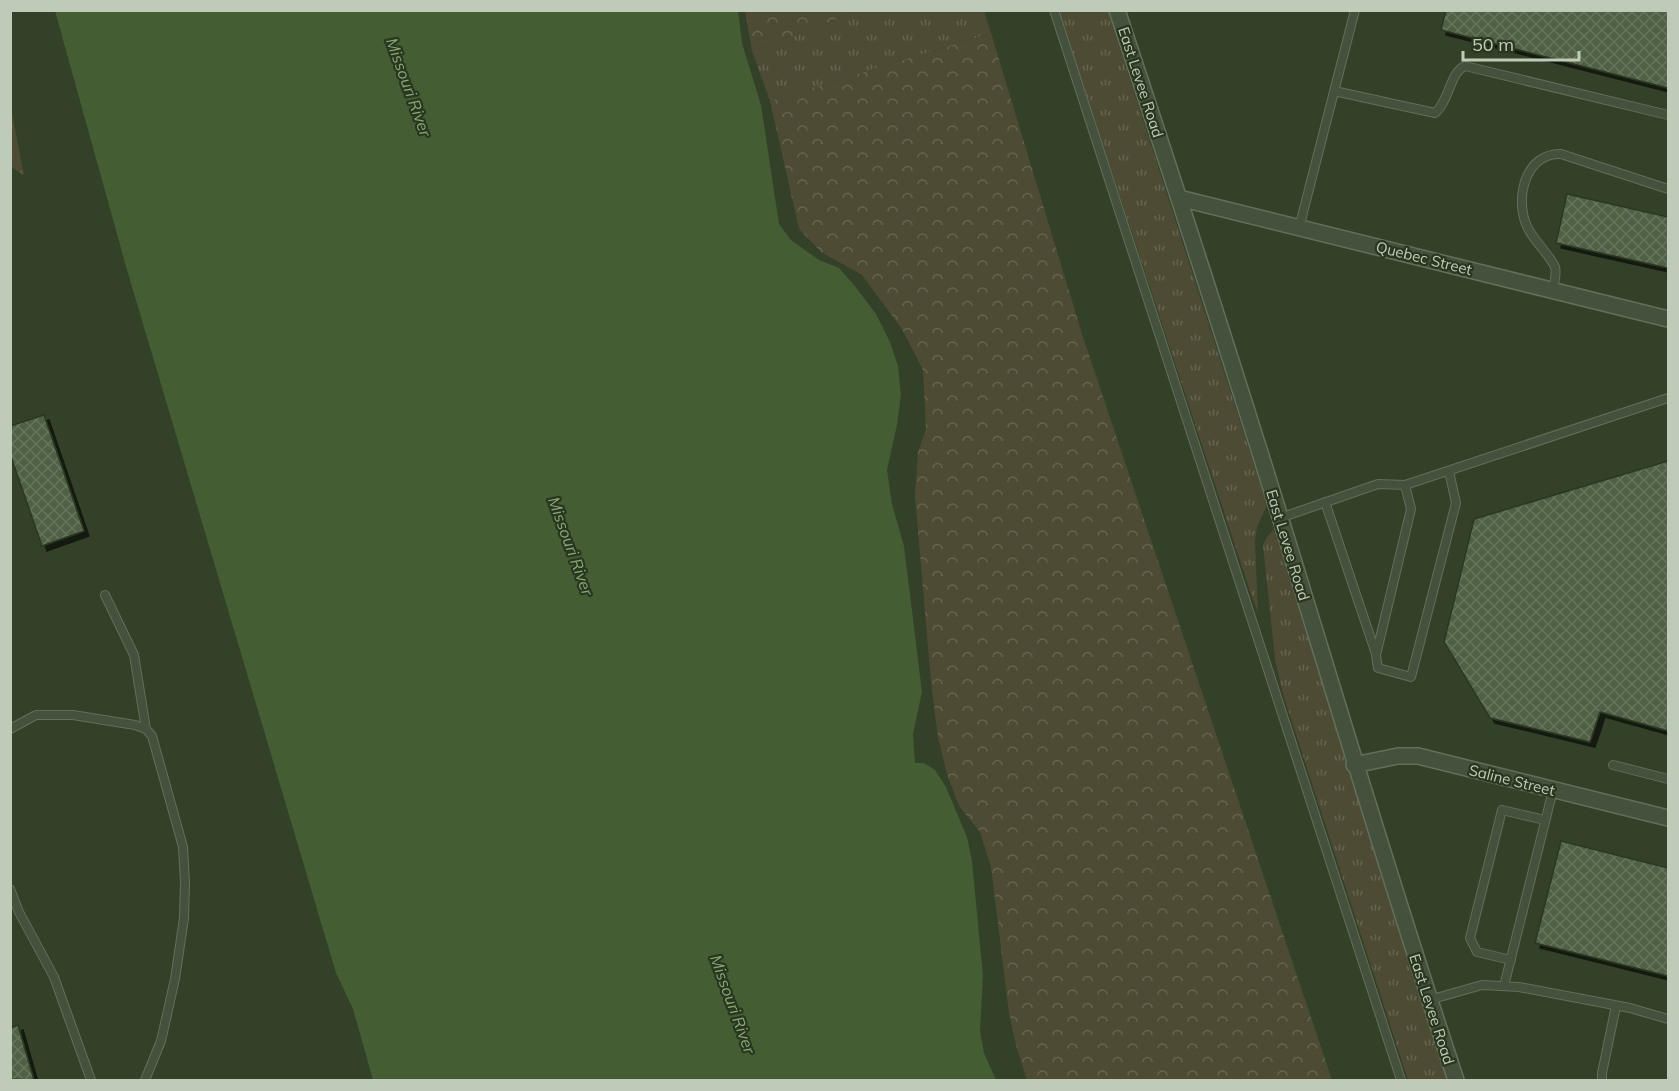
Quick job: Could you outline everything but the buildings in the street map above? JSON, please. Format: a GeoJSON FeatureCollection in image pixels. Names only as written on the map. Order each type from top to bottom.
{"type":"FeatureCollection","features":[{"type":"Feature","properties":{"kind":"street","name":"East Levee Road"},"geometry":{"type":"LineString","coordinates":[[1117,10],[1179,198],[1280,518],[1354,765],[1455,1080]]}},
{"type":"Feature","properties":{"kind":"street","name":"Quebec Street"},"geometry":{"type":"LineString","coordinates":[[1179,198],[1668,319]]}},
{"type":"Feature","properties":{"kind":"street","name":"Saline Street"},"geometry":{"type":"LineString","coordinates":[[1354,765],[1398,756],[1418,756],[1667,816]]}},
{"type":"Feature","properties":{"kind":"lane"},"geometry":{"type":"LineString","coordinates":[[1054,10],[1401,1080]]}},
{"type":"Feature","properties":{"kind":"lane"},"geometry":{"type":"LineString","coordinates":[[1299,228],[1355,10]]}},
{"type":"Feature","properties":{"kind":"lane"},"geometry":{"type":"LineString","coordinates":[[1334,92],[1435,113],[1442,108],[1457,71],[1465,66],[1668,115]]}},
{"type":"Feature","properties":{"kind":"lane"},"geometry":{"type":"LineString","coordinates":[[1553,290],[1555,269],[1526,224],[1523,203],[1525,180],[1535,162],[1549,154],[1561,154],[1668,189]]}},
{"type":"Feature","properties":{"kind":"lane"},"geometry":{"type":"LineString","coordinates":[[1280,518],[1378,484],[1405,485],[1668,398]]}},
{"type":"Feature","properties":{"kind":"lane"},"geometry":{"type":"LineString","coordinates":[[1325,502],[1376,655],[1378,668],[1411,677],[1456,503],[1449,471]]}},
{"type":"Feature","properties":{"kind":"lane"},"geometry":{"type":"LineString","coordinates":[[1376,655],[1411,509],[1405,485]]}},
{"type":"Feature","properties":{"kind":"lane"},"geometry":{"type":"LineString","coordinates":[[105,595],[134,655],[146,729],[152,736],[183,847],[184,918],[176,979],[161,1041],[145,1080]]}},
{"type":"Feature","properties":{"kind":"lane"},"geometry":{"type":"LineString","coordinates":[[10,729],[36,715],[55,714],[146,729]]}},
{"type":"Feature","properties":{"kind":"lane"},"geometry":{"type":"LineString","coordinates":[[1613,765],[1668,778]]}},
{"type":"Feature","properties":{"kind":"lane"},"geometry":{"type":"LineString","coordinates":[[1504,986],[1553,790]]}},
{"type":"Feature","properties":{"kind":"lane"},"geometry":{"type":"LineString","coordinates":[[1511,960],[1477,952],[1470,938],[1502,810],[1545,820]]}},
{"type":"Feature","properties":{"kind":"lane"},"geometry":{"type":"LineString","coordinates":[[10,889],[19,912],[54,977],[91,1080]]}},
{"type":"Feature","properties":{"kind":"lane"},"geometry":{"type":"LineString","coordinates":[[1429,1000],[1482,985],[1519,987],[1668,1019]]}},
{"type":"Feature","properties":{"kind":"lane"},"geometry":{"type":"LineString","coordinates":[[1602,1080],[1616,1006]]}},
{"type":"Feature","properties":{"kind":"green space"},"geometry":{"type":"Polygon","coordinates":[[[745,10],[860,11],[752,51],[745,10]]]}},
{"type":"Feature","properties":{"kind":"green space"},"geometry":{"type":"Polygon","coordinates":[[[860,11],[984,11],[991,33],[770,101],[752,51],[860,11]]]}},
{"type":"Feature","properties":{"kind":"green space"},"geometry":{"type":"Polygon","coordinates":[[[1059,11],[1108,11],[1267,505],[1257,527],[1255,541],[1258,612],[1252,597],[1059,11]]]}},
{"type":"Feature","properties":{"kind":"green space"},"geometry":{"type":"Polygon","coordinates":[[[991,33],[1082,334],[1332,1080],[1027,1080],[1009,1013],[991,867],[980,832],[959,806],[948,777],[938,738],[915,496],[918,452],[926,429],[923,370],[902,329],[862,275],[821,252],[799,229],[770,101],[991,33]]]}},
{"type":"Feature","properties":{"kind":"green space"},"geometry":{"type":"Polygon","coordinates":[[[10,108],[12,113],[24,175],[11,167],[10,108]]]}},
{"type":"Feature","properties":{"kind":"green space"},"geometry":{"type":"Polygon","coordinates":[[[1275,528],[1418,980],[1452,1080],[1408,1080],[1283,694],[1275,659],[1263,545],[1275,528]]]}},
{"type":"Feature","properties":{"kind":"water","name":"Missouri River"},"geometry":{"type":"Polygon","coordinates":[[[55,11],[738,11],[742,43],[761,105],[779,224],[791,240],[819,260],[839,268],[854,285],[876,314],[890,342],[898,366],[901,395],[887,470],[892,504],[904,546],[922,692],[913,734],[915,763],[924,763],[935,770],[946,787],[967,837],[972,861],[983,976],[980,1031],[984,1053],[996,1080],[373,1080],[353,1009],[336,973],[127,270],[55,11]]]}}]}
